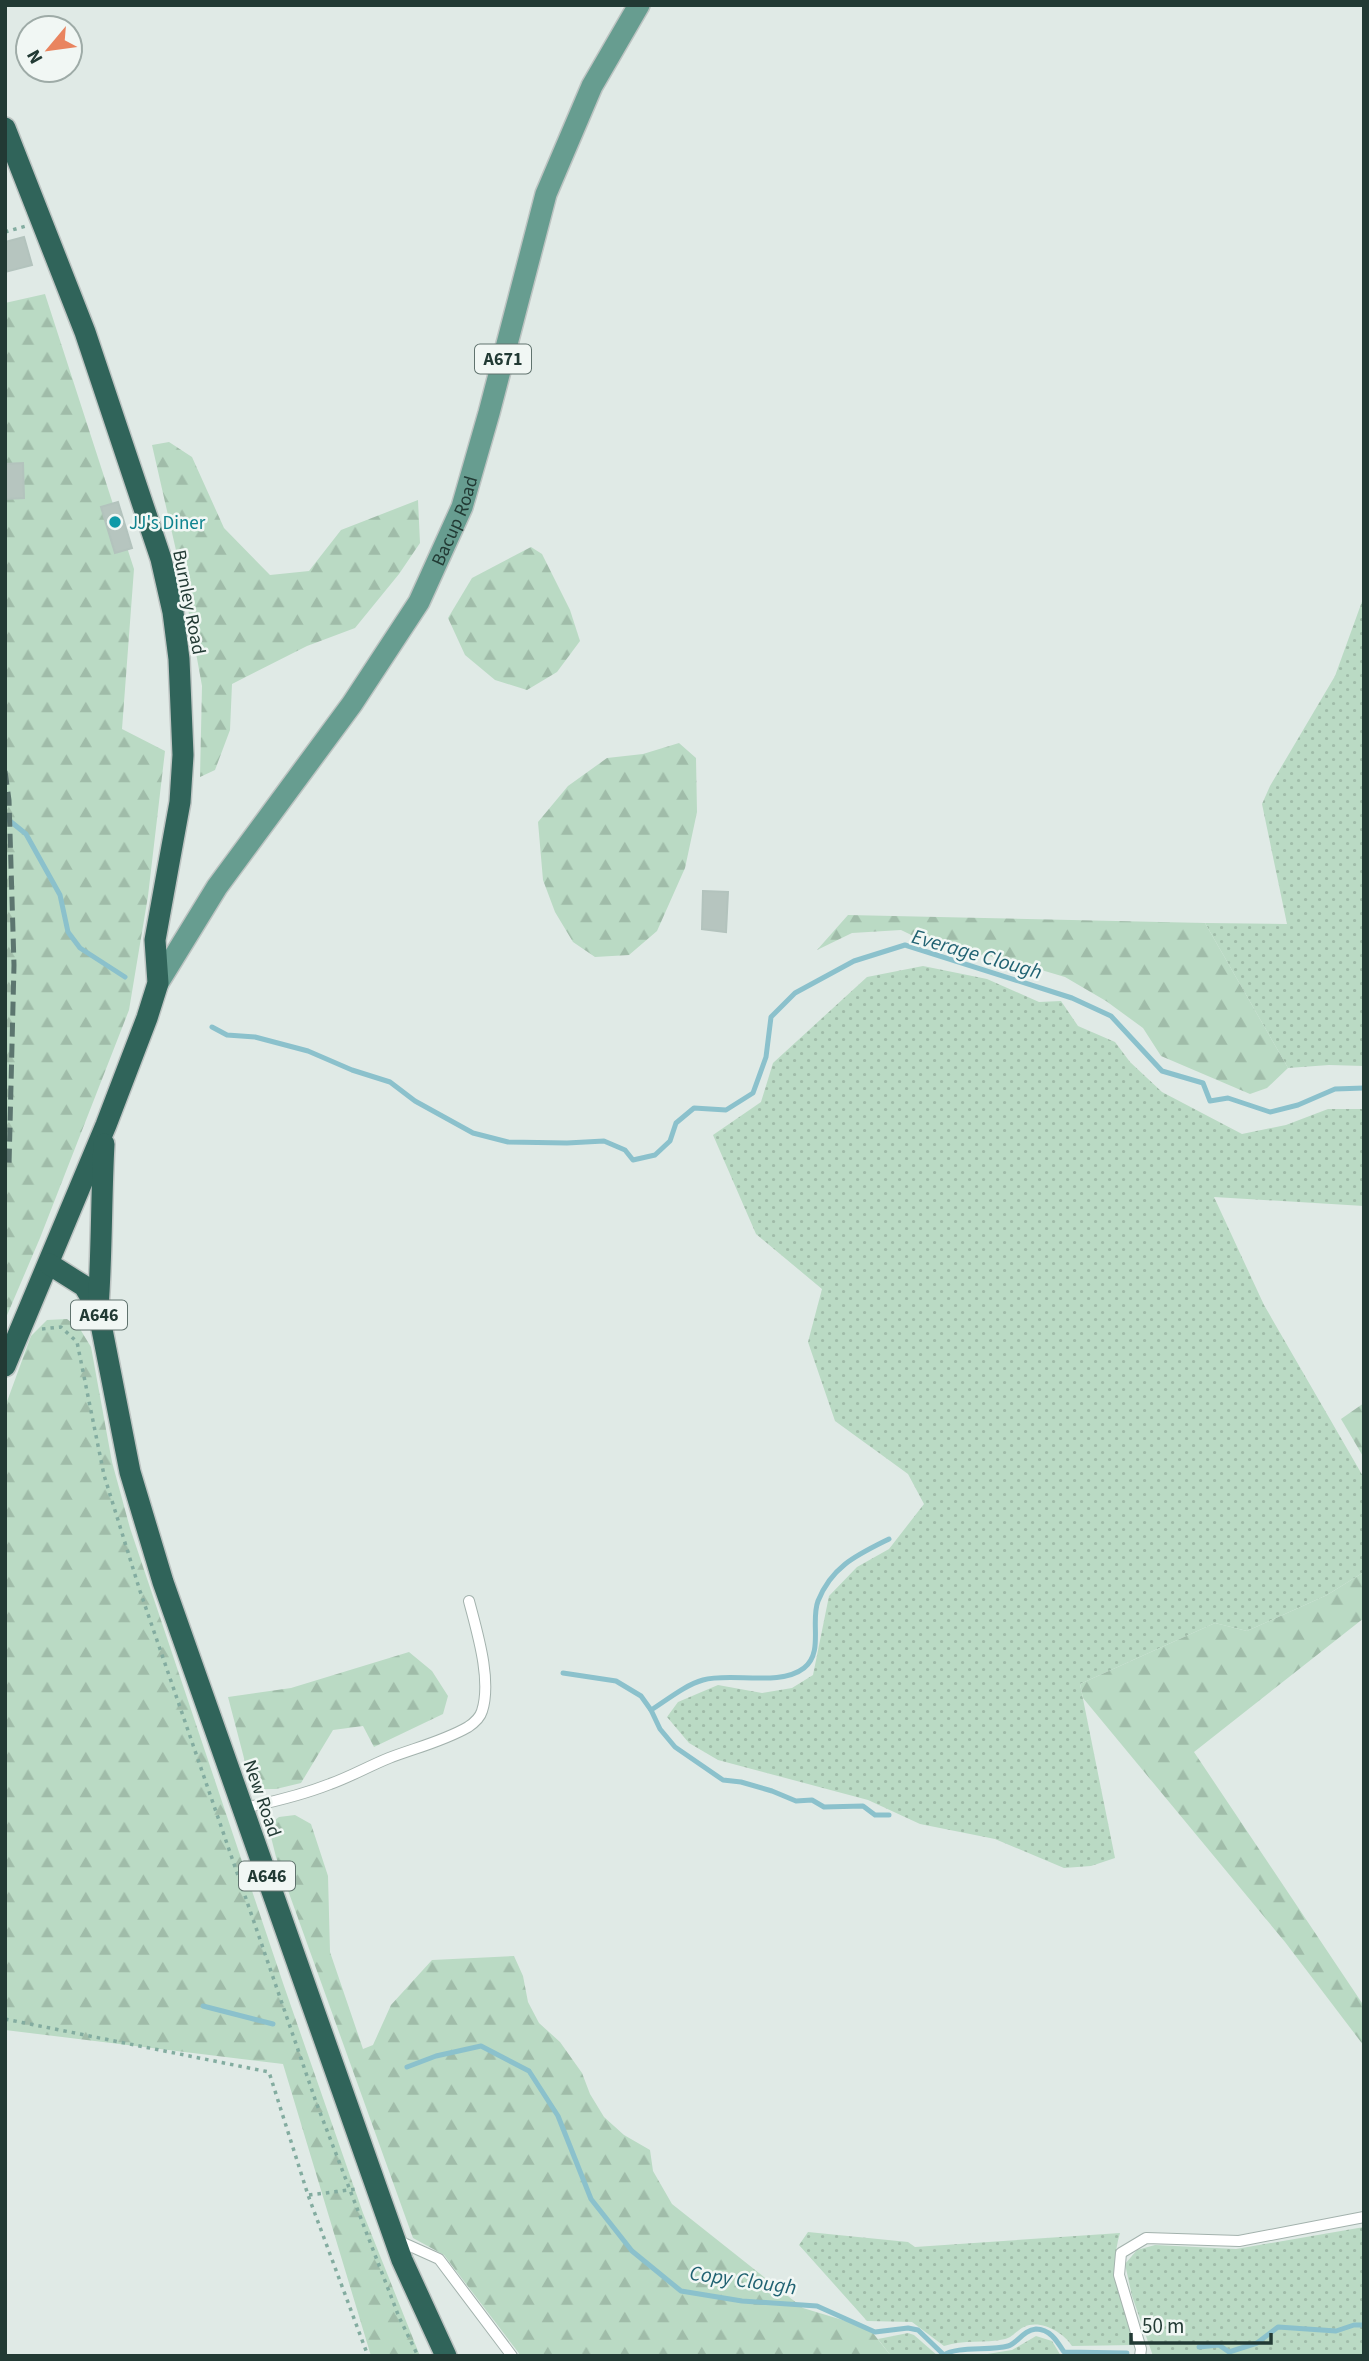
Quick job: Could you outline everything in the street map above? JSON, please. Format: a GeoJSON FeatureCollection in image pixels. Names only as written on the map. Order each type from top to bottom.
{"type":"FeatureCollection","features":[{"type":"Feature","properties":{"kind":"highway","name":"Burnley Road"},"geometry":{"type":"LineString","coordinates":[[5,128],[85,332],[161,559],[173,612],[183,707],[183,755],[178,815],[155,940],[158,983]]}},
{"type":"Feature","properties":{"kind":"highway"},"geometry":{"type":"LineString","coordinates":[[5,1367],[106,1125],[158,983]]}},
{"type":"Feature","properties":{"kind":"highway"},"geometry":{"type":"LineString","coordinates":[[98,1309],[102,1263],[100,1209],[106,1125]]}},
{"type":"Feature","properties":{"kind":"highway","name":"New Road"},"geometry":{"type":"LineString","coordinates":[[49,1264],[84,1286],[98,1309],[134,1485],[163,1582],[402,2260],[446,2356]]}},
{"type":"Feature","properties":{"kind":"main road","name":"Bacup Road"},"geometry":{"type":"LineString","coordinates":[[158,983],[217,887],[352,705],[419,602],[462,507],[546,194],[592,86],[639,5]]}},
{"type":"Feature","properties":{"kind":"lane"},"geometry":{"type":"LineString","coordinates":[[242,1808],[269,1803],[331,1784],[449,1736],[478,1719],[482,1710],[484,1679],[481,1646],[469,1601]]}},
{"type":"Feature","properties":{"kind":"lane"},"geometry":{"type":"LineString","coordinates":[[1140,2356],[1141,2349],[1119,2275],[1121,2253],[1132,2244],[1146,2238],[1239,2241],[1364,2217]]}},
{"type":"Feature","properties":{"kind":"lane"},"geometry":{"type":"LineString","coordinates":[[395,2239],[439,2259],[512,2356]]}},
{"type":"Feature","properties":{"kind":"path"},"geometry":{"type":"LineString","coordinates":[[23,1324],[42,1329],[61,1327],[77,1342],[104,1475],[140,1591],[316,2102],[399,2317],[418,2356]]}},
{"type":"Feature","properties":{"kind":"path"},"geometry":{"type":"LineString","coordinates":[[5,2019],[269,2072],[308,2195],[368,2356]]}},
{"type":"Feature","properties":{"kind":"path"},"geometry":{"type":"LineString","coordinates":[[308,2195],[377,2187]]}},
{"type":"Feature","properties":{"kind":"green space"},"geometry":{"type":"Polygon","coordinates":[[[45,294],[134,569],[122,729],[165,751],[148,896],[129,1010],[5,1320],[5,303],[45,294]]]}},
{"type":"Feature","properties":{"kind":"green space"},"geometry":{"type":"Polygon","coordinates":[[[169,442],[192,457],[224,528],[270,575],[309,571],[341,530],[418,500],[420,543],[399,574],[355,628],[307,646],[232,684],[230,730],[215,770],[200,777],[202,686],[183,581],[152,445],[169,442]]]}},
{"type":"Feature","properties":{"kind":"green space"},"geometry":{"type":"Polygon","coordinates":[[[531,547],[542,554],[570,610],[580,641],[557,672],[527,690],[495,680],[465,655],[448,618],[472,578],[531,547]]]}},
{"type":"Feature","properties":{"kind":"green space"},"geometry":{"type":"Polygon","coordinates":[[[1364,596],[1364,1066],[1288,1068],[1205,923],[1287,924],[1262,804],[1335,676],[1364,596]]]}},
{"type":"Feature","properties":{"kind":"green space"},"geometry":{"type":"Polygon","coordinates":[[[679,743],[696,758],[697,812],[685,868],[657,931],[629,955],[595,957],[573,942],[555,912],[543,880],[538,822],[568,786],[607,758],[643,754],[679,743]]]}},
{"type":"Feature","properties":{"kind":"green space"},"geometry":{"type":"Polygon","coordinates":[[[848,915],[1205,923],[1288,1068],[1267,1088],[1250,1094],[1161,1056],[1143,1028],[1106,1001],[1065,977],[1004,959],[932,945],[901,930],[852,933],[817,950],[848,915]]]}},
{"type":"Feature","properties":{"kind":"green space"},"geometry":{"type":"Polygon","coordinates":[[[923,966],[987,979],[1039,1002],[1061,1001],[1078,1026],[1115,1042],[1130,1062],[1162,1092],[1242,1134],[1286,1125],[1328,1109],[1364,1109],[1364,1206],[1214,1197],[1264,1305],[1364,1478],[1364,1572],[1327,1595],[1247,1631],[1215,1623],[1080,1684],[1115,1858],[1091,1866],[1064,1868],[995,1839],[920,1824],[868,1800],[718,1760],[689,1743],[667,1717],[678,1702],[718,1685],[762,1693],[792,1688],[813,1675],[829,1596],[857,1567],[889,1549],[924,1504],[908,1474],[835,1421],[808,1342],[822,1289],[756,1234],[713,1135],[761,1102],[773,1063],[867,977],[923,966]]]}},
{"type":"Feature","properties":{"kind":"green space"},"geometry":{"type":"Polygon","coordinates":[[[67,1319],[80,1329],[91,1347],[112,1462],[130,1528],[363,2213],[420,2356],[371,2356],[283,2064],[5,2030],[5,1407],[31,1336],[47,1320],[67,1319]]]}},
{"type":"Feature","properties":{"kind":"green space"},"geometry":{"type":"Polygon","coordinates":[[[1364,1403],[1364,1458],[1341,1419],[1364,1403]]]}},
{"type":"Feature","properties":{"kind":"green space"},"geometry":{"type":"Polygon","coordinates":[[[1364,1572],[1364,1618],[1194,1752],[1364,2006],[1364,2046],[1285,1942],[1083,1698],[1080,1684],[1215,1623],[1247,1631],[1327,1595],[1364,1572]]]}},
{"type":"Feature","properties":{"kind":"green space"},"geometry":{"type":"Polygon","coordinates":[[[409,1652],[432,1671],[448,1696],[443,1714],[374,1747],[363,1726],[333,1730],[301,1783],[276,1789],[255,1789],[228,1697],[291,1688],[409,1652]]]}},
{"type":"Feature","properties":{"kind":"green space"},"geometry":{"type":"Polygon","coordinates":[[[295,1815],[311,1824],[328,1876],[330,1952],[363,2049],[373,2045],[391,2005],[432,1960],[514,1956],[523,1976],[528,2002],[539,2023],[560,2042],[582,2073],[590,2094],[604,2117],[624,2135],[650,2150],[653,2171],[672,2204],[803,2308],[869,2328],[891,2356],[521,2356],[444,2255],[413,2238],[276,1857],[268,1825],[279,1817],[295,1815]]]}},
{"type":"Feature","properties":{"kind":"green space"},"geometry":{"type":"Polygon","coordinates":[[[1364,2227],[1364,2356],[1153,2356],[1132,2296],[1125,2264],[1137,2250],[1155,2245],[1236,2249],[1364,2227]]]}},
{"type":"Feature","properties":{"kind":"green space"},"geometry":{"type":"Polygon","coordinates":[[[808,2232],[908,2242],[915,2247],[1120,2233],[1117,2275],[1134,2345],[1072,2346],[1051,2328],[1030,2325],[1005,2339],[944,2346],[912,2322],[867,2321],[799,2245],[808,2232]]]}},
{"type":"Feature","properties":{"kind":"green space"},"geometry":{"type":"Polygon","coordinates":[[[908,2333],[938,2356],[891,2356],[878,2339],[908,2333]]]}},
{"type":"Feature","properties":{"kind":"green space"},"geometry":{"type":"Polygon","coordinates":[[[1036,2336],[1052,2341],[1061,2356],[975,2356],[1012,2350],[1036,2336]]]}},
{"type":"Feature","properties":{"kind":"building"},"geometry":{"type":"Polygon","coordinates":[[[24,237],[32,265],[5,272],[5,242],[24,237]]]}},
{"type":"Feature","properties":{"kind":"building"},"geometry":{"type":"Polygon","coordinates":[[[23,463],[24,498],[5,499],[5,464],[23,463]]]}},
{"type":"Feature","properties":{"kind":"building","name":"JJ's Diner"},"geometry":{"type":"Polygon","coordinates":[[[118,502],[132,548],[115,553],[101,507],[118,502]]]}},
{"type":"Feature","properties":{"kind":"building"},"geometry":{"type":"Polygon","coordinates":[[[703,891],[728,892],[726,932],[702,929],[703,891]]]}},
{"type":"Feature","properties":{"kind":"waterway"},"geometry":{"type":"LineString","coordinates":[[5,817],[26,834],[60,895],[68,932],[80,948],[125,977]]}},
{"type":"Feature","properties":{"kind":"waterway","name":"Everage Clough"},"geometry":{"type":"LineString","coordinates":[[212,1027],[227,1035],[255,1037],[308,1051],[352,1070],[390,1082],[415,1101],[473,1133],[508,1142],[604,1141],[625,1150],[633,1160],[655,1155],[670,1141],[676,1123],[694,1108],[726,1110],[753,1093],[766,1057],[771,1017],[795,993],[854,961],[905,945],[1072,998],[1111,1016],[1162,1071],[1203,1083],[1210,1101],[1228,1098],[1270,1112],[1298,1105],[1335,1089],[1364,1088]]}},
{"type":"Feature","properties":{"kind":"waterway"},"geometry":{"type":"LineString","coordinates":[[651,1710],[683,1689],[703,1680],[782,1677],[804,1668],[814,1654],[816,1609],[824,1589],[838,1570],[847,1563],[889,1539]]}},
{"type":"Feature","properties":{"kind":"waterway"},"geometry":{"type":"LineString","coordinates":[[563,1673],[616,1681],[641,1696],[660,1729],[675,1747],[723,1780],[741,1782],[796,1801],[812,1800],[824,1807],[863,1806],[875,1815],[889,1815]]}},
{"type":"Feature","properties":{"kind":"waterway","name":"Copy Clough"},"geometry":{"type":"LineString","coordinates":[[203,2006],[273,2024]]}},
{"type":"Feature","properties":{"kind":"waterway","name":"Copy Clough"},"geometry":{"type":"LineString","coordinates":[[407,2067],[436,2056],[481,2046],[529,2071],[558,2116],[591,2199],[632,2251],[681,2291],[742,2301],[817,2306],[875,2332],[908,2328],[918,2330],[944,2355],[949,2352],[1008,2346],[1036,2329],[1049,2333],[1064,2352],[1127,2353]]}},
{"type":"Feature","properties":{"kind":"waterway","name":"Copy Clough"},"geometry":{"type":"LineString","coordinates":[[1199,2347],[1219,2345],[1229,2352],[1257,2343],[1278,2327],[1336,2331],[1364,2325]]}},
{"type":"Feature","properties":{"kind":"railway"},"geometry":{"type":"LineString","coordinates":[[5,771],[9,800],[14,965],[9,1165]]}},
{"type":"Feature","properties":{"kind":"place","name":"JJ's Diner"},"geometry":{"type":"Point","coordinates":[115,522]}}]}
